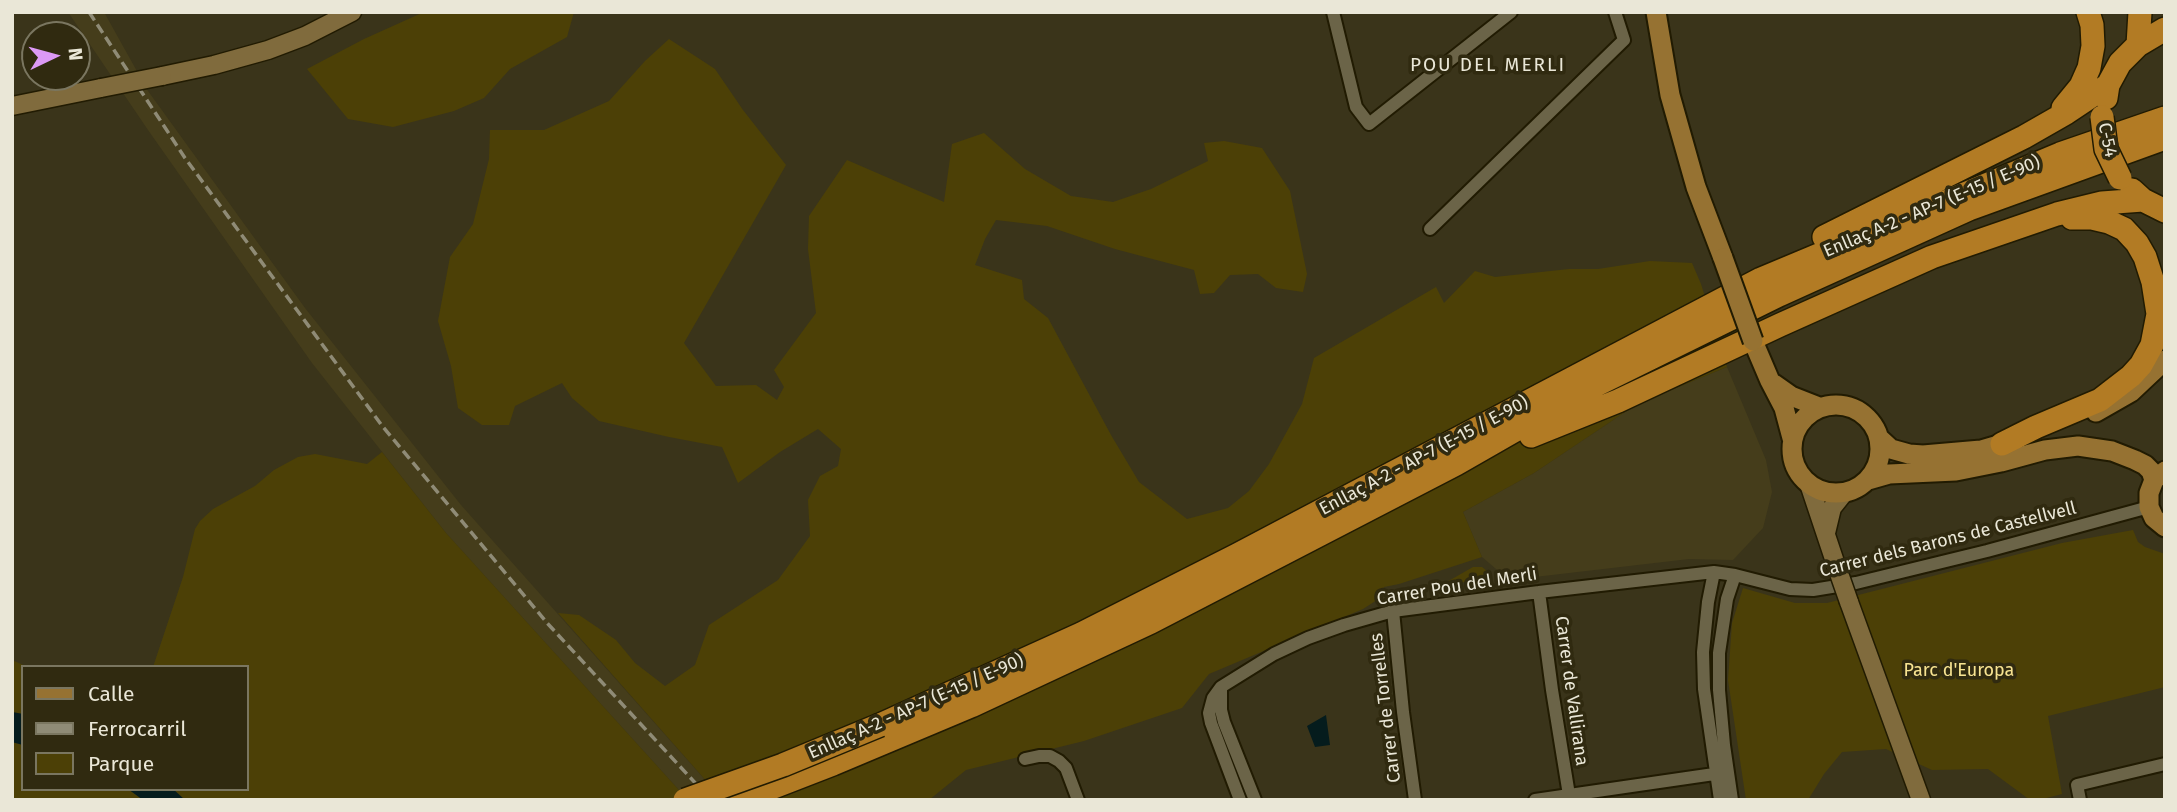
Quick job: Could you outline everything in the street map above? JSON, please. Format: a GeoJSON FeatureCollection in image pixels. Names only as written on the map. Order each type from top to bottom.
{"type":"FeatureCollection","features":[{"type":"Feature","properties":{"kind":"highway"},"geometry":{"type":"LineString","coordinates":[[2024,137],[2068,104],[2081,86],[2089,68],[2093,46],[2092,24],[2088,12]]}},
{"type":"Feature","properties":{"kind":"highway"},"geometry":{"type":"LineString","coordinates":[[2138,45],[2140,12]]}},
{"type":"Feature","properties":{"kind":"highway","name":"C-54"},"geometry":{"type":"LineString","coordinates":[[2165,29],[2138,45],[2120,63],[2108,85],[2102,117],[2106,149],[2120,178],[2143,200],[2165,211]]}},
{"type":"Feature","properties":{"kind":"highway"},"geometry":{"type":"LineString","coordinates":[[1451,455],[1575,361],[2024,137],[2108,85]]}},
{"type":"Feature","properties":{"kind":"highway","name":"Enllaç A-2 - AP-7 (E-15 / E-90)"},"geometry":{"type":"LineString","coordinates":[[1451,455],[1570,378],[1761,279],[2060,154],[2165,118]]}},
{"type":"Feature","properties":{"kind":"highway","name":"Enllaç A-2 - AP-7 (E-15 / E-90)"},"geometry":{"type":"LineString","coordinates":[[740,800],[883,733],[1225,561],[1451,455],[1779,295],[1969,209],[2165,138]]}},
{"type":"Feature","properties":{"kind":"highway"},"geometry":{"type":"LineString","coordinates":[[1451,455],[1618,401],[1932,257],[2057,214],[2102,203],[2143,200]]}},
{"type":"Feature","properties":{"kind":"highway"},"geometry":{"type":"LineString","coordinates":[[2002,444],[2100,400],[2131,376],[2141,365],[2152,345],[2158,314],[2153,282],[2145,257],[2124,229],[2092,218],[2070,218],[2007,231]]}},
{"type":"Feature","properties":{"kind":"highway","name":"Enllaç A-2 - AP-7 (E-15 / E-90)"},"geometry":{"type":"LineString","coordinates":[[685,800],[883,733]]}},
{"type":"Feature","properties":{"kind":"main road"},"geometry":{"type":"LineString","coordinates":[[12,106],[214,65],[268,50],[305,36],[352,12]]}},
{"type":"Feature","properties":{"kind":"main road"},"geometry":{"type":"LineString","coordinates":[[1656,12],[1670,95],[1696,187],[1754,341],[1784,408],[1792,438],[1794,466],[1802,478],[1823,492],[1844,493],[1868,480],[1889,474],[1956,471],[2045,450],[2078,446],[2112,451],[2145,465],[2159,475],[2149,493],[2149,507],[2154,518],[2165,527]]}},
{"type":"Feature","properties":{"kind":"main road"},"geometry":{"type":"LineString","coordinates":[[1879,439],[1891,449],[1923,456],[1960,453],[2002,444],[2069,425],[2105,408],[2131,392],[2165,360]]}},
{"type":"Feature","properties":{"kind":"main road"},"geometry":{"type":"LineString","coordinates":[[1770,381],[1790,396],[1819,407]]}},
{"type":"Feature","properties":{"kind":"main road"},"geometry":{"type":"LineString","coordinates":[[1792,438],[1807,414],[1819,407],[1835,404],[1856,409],[1873,424],[1879,439],[1880,453],[1876,468],[1868,480]]}},
{"type":"Feature","properties":{"kind":"main road"},"geometry":{"type":"LineString","coordinates":[[1809,484],[1825,536],[1921,800]]}},
{"type":"Feature","properties":{"kind":"main road"},"geometry":{"type":"LineString","coordinates":[[1825,536],[1832,509],[1844,493]]}},
{"type":"Feature","properties":{"kind":"street"},"geometry":{"type":"LineString","coordinates":[[1333,12],[1356,107],[1369,124],[1511,12]]}},
{"type":"Feature","properties":{"kind":"street"},"geometry":{"type":"LineString","coordinates":[[1430,229],[1624,40],[1615,12]]}},
{"type":"Feature","properties":{"kind":"street","name":"Carrer dels Barons de Castellvell"},"geometry":{"type":"LineString","coordinates":[[1714,572],[1790,589],[1813,590],[1856,583],[1974,554],[2149,507]]}},
{"type":"Feature","properties":{"kind":"street"},"geometry":{"type":"LineString","coordinates":[[1714,572],[1707,602],[1703,689],[1722,773],[1732,800]]}},
{"type":"Feature","properties":{"kind":"street","name":"Carrer Pou del Merli"},"geometry":{"type":"LineString","coordinates":[[1221,687],[1264,660],[1308,638],[1393,611],[1714,572]]}},
{"type":"Feature","properties":{"kind":"street"},"geometry":{"type":"LineString","coordinates":[[1720,800],[1722,773],[1718,653],[1727,599],[1735,575]]}},
{"type":"Feature","properties":{"kind":"street","name":"Carrer de Vallirana"},"geometry":{"type":"LineString","coordinates":[[1539,592],[1569,795]]}},
{"type":"Feature","properties":{"kind":"street","name":"Carrer de Torrelles"},"geometry":{"type":"LineString","coordinates":[[1393,611],[1415,800]]}},
{"type":"Feature","properties":{"kind":"street"},"geometry":{"type":"LineString","coordinates":[[1221,687],[1210,704],[1209,713],[1240,800]]}},
{"type":"Feature","properties":{"kind":"street"},"geometry":{"type":"LineString","coordinates":[[1221,687],[1220,710],[1255,800]]}},
{"type":"Feature","properties":{"kind":"street"},"geometry":{"type":"LineString","coordinates":[[1025,759],[1050,756],[1059,761],[1066,768],[1078,800]]}},
{"type":"Feature","properties":{"kind":"street"},"geometry":{"type":"LineString","coordinates":[[2080,800],[2077,785],[2165,764]]}},
{"type":"Feature","properties":{"kind":"street"},"geometry":{"type":"LineString","coordinates":[[1535,800],[1722,773]]}},
{"type":"Feature","properties":{"kind":"shaded area"},"geometry":{"type":"Polygon","coordinates":[[[68,12],[104,12],[148,91],[305,308],[461,505],[723,800],[688,800],[446,533],[312,363],[148,130],[91,46],[91,21],[74,21],[68,12]]]}},
{"type":"Feature","properties":{"kind":"shaded area"},"geometry":{"type":"Polygon","coordinates":[[[1727,367],[1766,460],[1772,492],[1763,528],[1733,560],[1689,559],[1509,580],[1482,557],[1463,512],[1534,473],[1637,404],[1727,367]]]}},
{"type":"Feature","properties":{"kind":"green space"},"geometry":{"type":"Polygon","coordinates":[[[424,12],[574,12],[567,37],[510,69],[484,98],[454,111],[393,127],[348,119],[307,69],[424,12]]]}},
{"type":"Feature","properties":{"kind":"green space"},"geometry":{"type":"Polygon","coordinates":[[[669,39],[715,69],[786,165],[684,343],[716,386],[756,385],[777,400],[784,387],[774,370],[816,313],[808,249],[809,216],[847,160],[944,202],[952,144],[984,133],[1025,169],[1071,196],[1113,202],[1151,189],[1208,161],[1204,143],[1224,141],[1262,148],[1290,191],[1307,274],[1303,292],[1276,288],[1258,274],[1230,275],[1214,293],[1200,294],[1194,270],[1115,249],[1047,226],[996,220],[975,265],[1022,280],[1024,299],[1048,318],[1139,482],[1187,519],[1228,508],[1249,491],[1269,464],[1302,404],[1314,358],[1436,287],[1444,303],[1475,271],[1495,277],[1569,269],[1598,269],[1650,261],[1692,263],[1727,367],[1637,404],[1534,473],[1463,512],[1482,557],[1384,587],[1380,598],[1363,609],[1209,674],[1182,708],[1084,741],[966,770],[929,800],[723,800],[558,613],[579,615],[616,640],[635,663],[665,686],[695,665],[709,625],[778,580],[810,536],[808,500],[820,476],[838,466],[841,449],[818,429],[780,452],[738,483],[722,447],[599,421],[572,398],[562,383],[515,406],[509,425],[482,425],[458,408],[451,366],[438,321],[450,257],[473,224],[489,159],[490,130],[544,130],[609,101],[669,39]]]}},
{"type":"Feature","properties":{"kind":"green space"},"geometry":{"type":"Polygon","coordinates":[[[382,452],[446,533],[688,800],[185,800],[175,791],[248,791],[248,665],[154,665],[183,577],[195,529],[213,509],[255,486],[274,470],[298,457],[315,454],[367,464],[382,452]]]}},
{"type":"Feature","properties":{"kind":"green space","name":"Parc d'Europa"},"geometry":{"type":"Polygon","coordinates":[[[2133,530],[2138,542],[2165,554],[2165,687],[2048,716],[2062,794],[2030,800],[1988,769],[1932,770],[1886,749],[1842,752],[1808,800],[1746,800],[1728,680],[1732,623],[1743,588],[1795,603],[1827,603],[2062,543],[2133,530]]]}},
{"type":"Feature","properties":{"kind":"green space"},"geometry":{"type":"Polygon","coordinates":[[[1473,567],[1482,567],[1487,571],[1487,576],[1482,580],[1445,583],[1473,567]]]}},
{"type":"Feature","properties":{"kind":"green space"},"geometry":{"type":"Polygon","coordinates":[[[12,660],[23,665],[21,665],[21,714],[12,712],[12,660]]]}},
{"type":"Feature","properties":{"kind":"green space"},"geometry":{"type":"Polygon","coordinates":[[[12,742],[21,744],[21,791],[131,791],[143,800],[12,800],[12,742]]]}},
{"type":"Feature","properties":{"kind":"water"},"geometry":{"type":"Polygon","coordinates":[[[12,712],[21,714],[21,744],[12,742],[12,712]]]}},
{"type":"Feature","properties":{"kind":"water"},"geometry":{"type":"Polygon","coordinates":[[[1326,715],[1330,745],[1315,747],[1307,726],[1326,715]]]}},
{"type":"Feature","properties":{"kind":"water"},"geometry":{"type":"Polygon","coordinates":[[[131,791],[175,791],[185,800],[143,800],[131,791]]]}},
{"type":"Feature","properties":{"kind":"railway"},"geometry":{"type":"LineString","coordinates":[[89,12],[185,158],[383,427],[548,624],[711,800]]}},
{"type":"Feature","properties":{"kind":"district","name":"POU DEL MERLI"},"geometry":{"type":"Point","coordinates":[1488,66]}}]}
